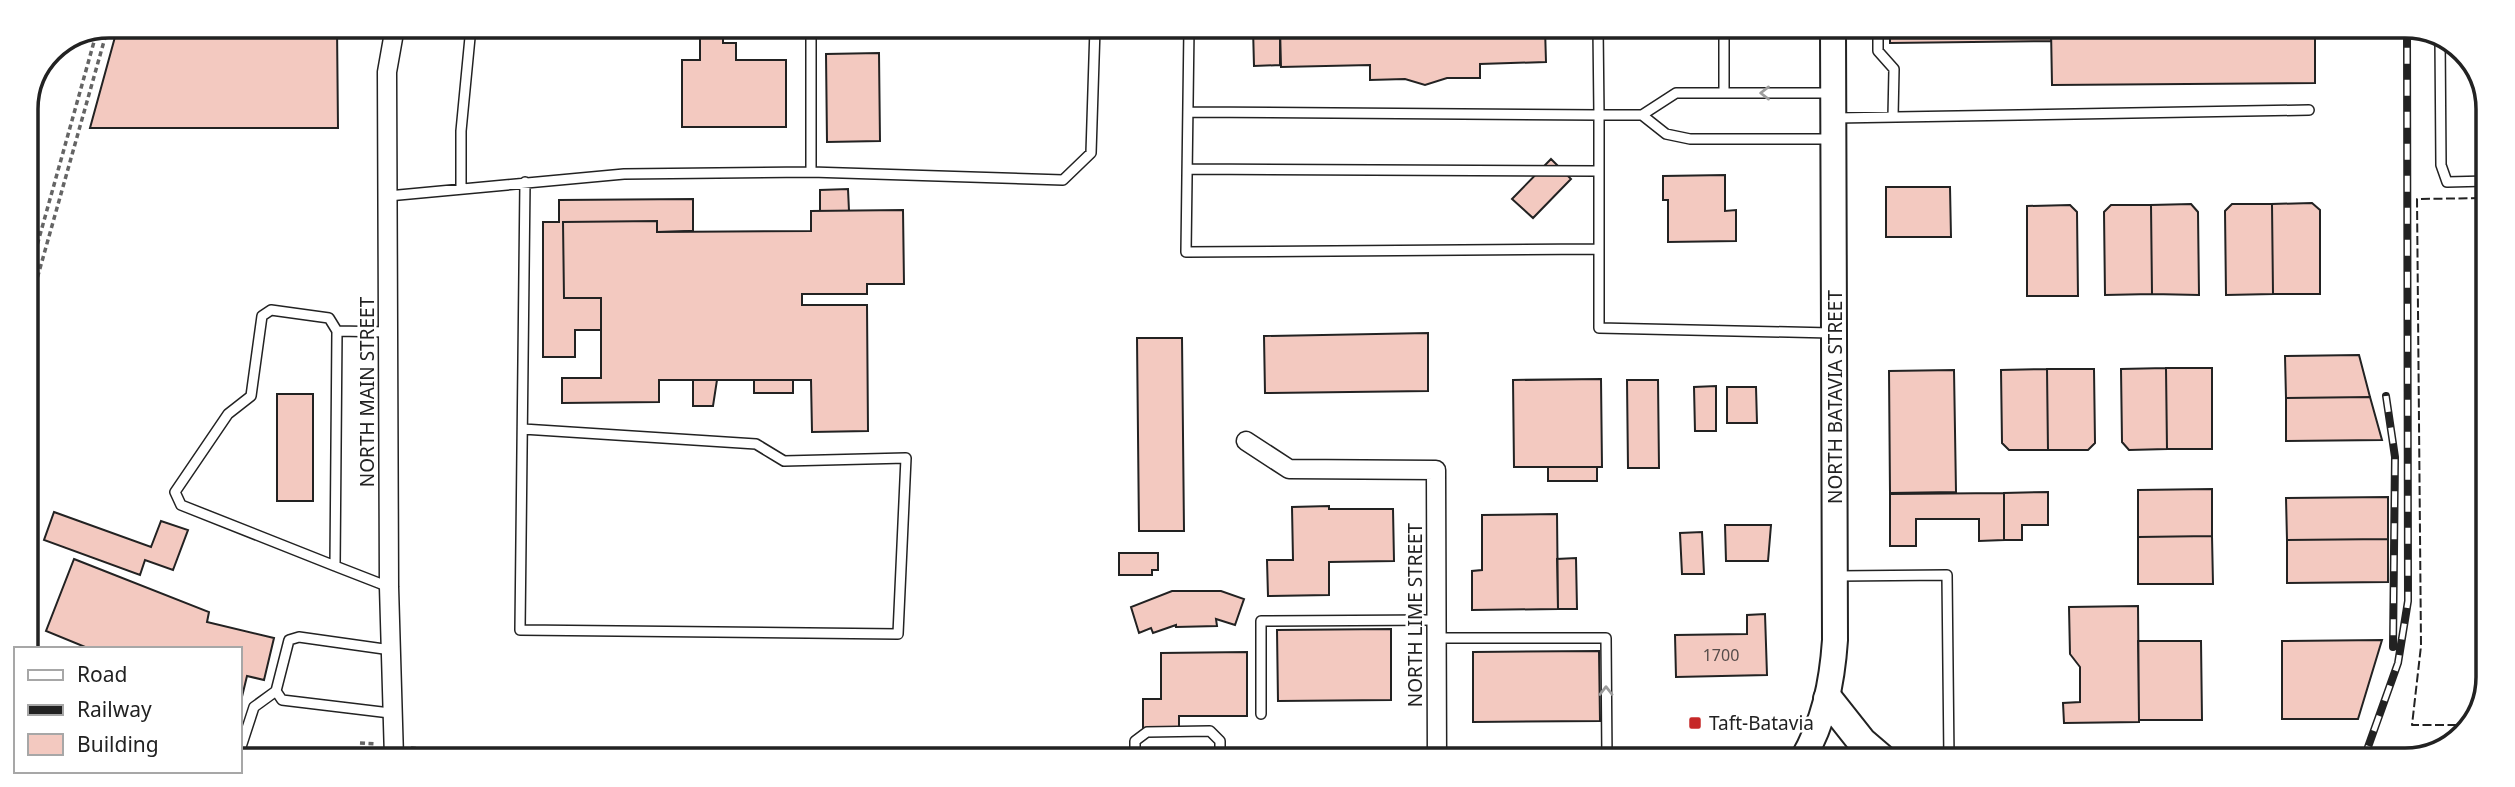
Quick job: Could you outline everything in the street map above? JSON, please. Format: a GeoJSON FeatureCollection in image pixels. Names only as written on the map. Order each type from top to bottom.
{"type":"FeatureCollection","features":[{"type":"Feature","properties":{"kind":"main road","name":"NORTH BATAVIA STREET"},"geometry":{"type":"LineString","coordinates":[[1809,748],[1817,733],[1828,699],[1833,666],[1836,576],[1833,38]]}},
{"type":"Feature","properties":{"kind":"main road"},"geometry":{"type":"LineString","coordinates":[[1828,699],[1869,748]]}},
{"type":"Feature","properties":{"kind":"street","name":"NORTH MAIN STREET"},"geometry":{"type":"LineString","coordinates":[[393,38],[387,72],[387,196],[390,713],[393,748]]}},
{"type":"Feature","properties":{"kind":"street","name":"NORTH LIME STREET"},"geometry":{"type":"LineString","coordinates":[[1246,441],[1289,469],[1436,470],[1437,748]]}},
{"type":"Feature","properties":{"kind":"lane"},"geometry":{"type":"LineString","coordinates":[[461,188],[461,131],[470,38]]}},
{"type":"Feature","properties":{"kind":"lane"},"geometry":{"type":"LineString","coordinates":[[811,38],[811,172]]}},
{"type":"Feature","properties":{"kind":"lane"},"geometry":{"type":"LineString","coordinates":[[387,196],[624,174],[811,172],[1063,180],[1091,153],[1095,38]]}},
{"type":"Feature","properties":{"kind":"lane"},"geometry":{"type":"LineString","coordinates":[[1189,38],[1186,252],[1599,249]]}},
{"type":"Feature","properties":{"kind":"lane"},"geometry":{"type":"LineString","coordinates":[[1598,38],[1599,328],[1834,333]]}},
{"type":"Feature","properties":{"kind":"lane"},"geometry":{"type":"LineString","coordinates":[[1724,38],[1724,93]]}},
{"type":"Feature","properties":{"kind":"lane"},"geometry":{"type":"LineString","coordinates":[[1878,38],[1878,51],[1894,69],[1893,117]]}},
{"type":"Feature","properties":{"kind":"lane"},"geometry":{"type":"LineString","coordinates":[[2440,48],[2441,165],[2447,181],[2476,181]]}},
{"type":"Feature","properties":{"kind":"lane"},"geometry":{"type":"LineString","coordinates":[[1188,112],[1642,115],[1675,93],[1833,93]]}},
{"type":"Feature","properties":{"kind":"lane"},"geometry":{"type":"LineString","coordinates":[[1642,115],[1666,134],[1690,139],[1833,128],[1893,117],[2309,110]]}},
{"type":"Feature","properties":{"kind":"lane"},"geometry":{"type":"LineString","coordinates":[[1187,169],[1598,171]]}},
{"type":"Feature","properties":{"kind":"lane"},"geometry":{"type":"LineString","coordinates":[[523,429],[756,444],[784,461],[906,458],[898,634],[520,630],[525,182]]}},
{"type":"Feature","properties":{"kind":"lane"},"geometry":{"type":"LineString","coordinates":[[335,566],[337,331],[329,318],[271,310],[262,316],[251,396],[228,414],[175,492],[181,505],[335,566],[389,587]]}},
{"type":"Feature","properties":{"kind":"lane"},"geometry":{"type":"LineString","coordinates":[[337,331],[388,332]]}},
{"type":"Feature","properties":{"kind":"lane"},"geometry":{"type":"LineString","coordinates":[[1836,576],[1947,575],[1949,748]]}},
{"type":"Feature","properties":{"kind":"lane"},"geometry":{"type":"LineString","coordinates":[[1262,714],[1261,621],[1606,638],[1607,748]]}},
{"type":"Feature","properties":{"kind":"lane"},"geometry":{"type":"LineString","coordinates":[[242,744],[254,707],[276,691],[289,640],[299,637],[391,650]]}},
{"type":"Feature","properties":{"kind":"lane"},"geometry":{"type":"LineString","coordinates":[[276,691],[282,700],[390,713]]}},
{"type":"Feature","properties":{"kind":"lane"},"geometry":{"type":"LineString","coordinates":[[1135,748],[1135,741],[1147,732],[1210,731],[1220,741],[1220,748]]}},
{"type":"Feature","properties":{"kind":"path"},"geometry":{"type":"LineString","coordinates":[[38,274],[105,39]]}},
{"type":"Feature","properties":{"kind":"path"},"geometry":{"type":"LineString","coordinates":[[38,241],[94,40]]}},
{"type":"Feature","properties":{"kind":"building"},"geometry":{"type":"Polygon","coordinates":[[[115,38],[337,38],[338,128],[90,128],[115,38]]]}},
{"type":"Feature","properties":{"kind":"building"},"geometry":{"type":"Polygon","coordinates":[[[700,38],[723,38],[723,43],[736,43],[736,60],[786,60],[786,127],[682,127],[682,60],[700,60],[700,38]]]}},
{"type":"Feature","properties":{"kind":"building"},"geometry":{"type":"Polygon","coordinates":[[[1253,38],[1280,38],[1280,65],[1254,66],[1253,38]]]}},
{"type":"Feature","properties":{"kind":"building"},"geometry":{"type":"Polygon","coordinates":[[[1280,38],[1545,38],[1546,62],[1480,64],[1480,78],[1447,78],[1425,85],[1405,79],[1370,80],[1370,65],[1281,67],[1280,38]]]}},
{"type":"Feature","properties":{"kind":"building"},"geometry":{"type":"Polygon","coordinates":[[[1890,38],[2051,38],[2051,41],[1890,43],[1890,38]]]}},
{"type":"Feature","properties":{"kind":"building"},"geometry":{"type":"Polygon","coordinates":[[[2051,38],[2315,38],[2315,83],[2052,85],[2051,38]]]}},
{"type":"Feature","properties":{"kind":"building"},"geometry":{"type":"Polygon","coordinates":[[[879,53],[880,141],[827,142],[826,54],[879,53]]]}},
{"type":"Feature","properties":{"kind":"building"},"geometry":{"type":"Polygon","coordinates":[[[1551,159],[1571,179],[1533,218],[1512,199],[1551,159]]]}},
{"type":"Feature","properties":{"kind":"building"},"geometry":{"type":"Polygon","coordinates":[[[1725,175],[1725,211],[1736,210],[1736,241],[1668,242],[1668,200],[1663,200],[1663,176],[1725,175]]]}},
{"type":"Feature","properties":{"kind":"building"},"geometry":{"type":"Polygon","coordinates":[[[1886,187],[1950,187],[1951,237],[1886,237],[1886,187]]]}},
{"type":"Feature","properties":{"kind":"building"},"geometry":{"type":"Polygon","coordinates":[[[848,189],[849,211],[820,211],[820,190],[848,189]]]}},
{"type":"Feature","properties":{"kind":"building"},"geometry":{"type":"Polygon","coordinates":[[[693,199],[693,231],[657,232],[657,221],[563,222],[564,298],[601,298],[601,330],[575,330],[575,357],[543,357],[543,222],[559,222],[559,200],[693,199]]]}},
{"type":"Feature","properties":{"kind":"building"},"geometry":{"type":"Polygon","coordinates":[[[2312,203],[2320,210],[2320,294],[2273,294],[2272,204],[2312,203]]]}},
{"type":"Feature","properties":{"kind":"building"},"geometry":{"type":"Polygon","coordinates":[[[2191,204],[2198,212],[2199,295],[2152,294],[2151,205],[2191,204]]]}},
{"type":"Feature","properties":{"kind":"building"},"geometry":{"type":"Polygon","coordinates":[[[2232,204],[2272,204],[2273,294],[2226,295],[2225,211],[2232,204]]]}},
{"type":"Feature","properties":{"kind":"building"},"geometry":{"type":"Polygon","coordinates":[[[2070,205],[2077,212],[2078,296],[2027,296],[2027,206],[2070,205]]]}},
{"type":"Feature","properties":{"kind":"building"},"geometry":{"type":"Polygon","coordinates":[[[2111,205],[2151,205],[2152,294],[2105,295],[2104,212],[2111,205]]]}},
{"type":"Feature","properties":{"kind":"building"},"geometry":{"type":"Polygon","coordinates":[[[903,210],[904,284],[867,284],[867,294],[802,294],[802,305],[867,305],[868,431],[812,432],[811,380],[659,380],[659,402],[562,403],[562,378],[601,378],[601,298],[564,298],[563,222],[657,221],[657,232],[811,231],[811,211],[903,210]]]}},
{"type":"Feature","properties":{"kind":"building"},"geometry":{"type":"Polygon","coordinates":[[[1428,333],[1428,391],[1265,393],[1264,336],[1428,333]]]}},
{"type":"Feature","properties":{"kind":"building"},"geometry":{"type":"Polygon","coordinates":[[[1137,338],[1182,338],[1184,531],[1139,531],[1137,338]]]}},
{"type":"Feature","properties":{"kind":"building"},"geometry":{"type":"Polygon","coordinates":[[[2359,355],[2370,397],[2286,398],[2285,356],[2359,355]]]}},
{"type":"Feature","properties":{"kind":"building"},"geometry":{"type":"Polygon","coordinates":[[[2166,368],[2212,368],[2212,449],[2167,449],[2166,368]]]}},
{"type":"Feature","properties":{"kind":"building"},"geometry":{"type":"Polygon","coordinates":[[[2166,368],[2167,449],[2129,450],[2122,442],[2121,369],[2166,368]]]}},
{"type":"Feature","properties":{"kind":"building"},"geometry":{"type":"Polygon","coordinates":[[[2047,369],[2048,450],[2009,450],[2002,443],[2001,370],[2047,369]]]}},
{"type":"Feature","properties":{"kind":"building"},"geometry":{"type":"Polygon","coordinates":[[[2047,369],[2094,369],[2095,443],[2088,450],[2048,450],[2047,369]]]}},
{"type":"Feature","properties":{"kind":"building"},"geometry":{"type":"Polygon","coordinates":[[[1954,370],[1956,492],[1890,493],[1889,371],[1954,370]]]}},
{"type":"Feature","properties":{"kind":"building"},"geometry":{"type":"Polygon","coordinates":[[[1601,379],[1602,467],[1514,467],[1513,380],[1601,379]]]}},
{"type":"Feature","properties":{"kind":"building"},"geometry":{"type":"Polygon","coordinates":[[[693,380],[717,380],[713,406],[693,406],[693,380]]]}},
{"type":"Feature","properties":{"kind":"building"},"geometry":{"type":"Polygon","coordinates":[[[754,380],[793,380],[793,393],[754,393],[754,380]]]}},
{"type":"Feature","properties":{"kind":"building"},"geometry":{"type":"Polygon","coordinates":[[[1627,380],[1658,380],[1659,468],[1628,468],[1627,380]]]}},
{"type":"Feature","properties":{"kind":"building"},"geometry":{"type":"Polygon","coordinates":[[[1716,386],[1716,431],[1695,431],[1694,387],[1716,386]]]}},
{"type":"Feature","properties":{"kind":"building"},"geometry":{"type":"Polygon","coordinates":[[[1727,387],[1756,387],[1757,423],[1727,423],[1727,387]]]}},
{"type":"Feature","properties":{"kind":"building"},"geometry":{"type":"Polygon","coordinates":[[[277,394],[313,394],[313,501],[277,501],[277,394]]]}},
{"type":"Feature","properties":{"kind":"building"},"geometry":{"type":"Polygon","coordinates":[[[2370,397],[2382,440],[2286,441],[2286,398],[2370,397]]]}},
{"type":"Feature","properties":{"kind":"building"},"geometry":{"type":"Polygon","coordinates":[[[1548,467],[1597,467],[1597,481],[1548,481],[1548,467]]]}},
{"type":"Feature","properties":{"kind":"building"},"geometry":{"type":"Polygon","coordinates":[[[2212,489],[2212,536],[2138,537],[2138,490],[2212,489]]]}},
{"type":"Feature","properties":{"kind":"building"},"geometry":{"type":"Polygon","coordinates":[[[2048,492],[2048,525],[2022,525],[2022,540],[2004,540],[2004,493],[2048,492]]]}},
{"type":"Feature","properties":{"kind":"building"},"geometry":{"type":"Polygon","coordinates":[[[2004,493],[2004,540],[1979,541],[1979,519],[1916,519],[1916,546],[1890,546],[1890,494],[2004,493]]]}},
{"type":"Feature","properties":{"kind":"building"},"geometry":{"type":"Polygon","coordinates":[[[2388,497],[2388,539],[2287,540],[2286,498],[2388,497]]]}},
{"type":"Feature","properties":{"kind":"building"},"geometry":{"type":"Polygon","coordinates":[[[1329,506],[1329,509],[1393,509],[1394,561],[1329,562],[1329,595],[1268,596],[1267,560],[1293,560],[1292,507],[1329,506]]]}},
{"type":"Feature","properties":{"kind":"building"},"geometry":{"type":"Polygon","coordinates":[[[54,512],[151,547],[161,521],[188,530],[173,570],[145,560],[140,575],[44,540],[54,512]]]}},
{"type":"Feature","properties":{"kind":"building"},"geometry":{"type":"Polygon","coordinates":[[[1557,514],[1558,609],[1472,610],[1472,571],[1482,570],[1482,515],[1557,514]]]}},
{"type":"Feature","properties":{"kind":"building"},"geometry":{"type":"Polygon","coordinates":[[[1725,525],[1771,525],[1768,561],[1726,561],[1725,525]]]}},
{"type":"Feature","properties":{"kind":"building"},"geometry":{"type":"Polygon","coordinates":[[[1702,532],[1704,574],[1682,574],[1680,533],[1702,532]]]}},
{"type":"Feature","properties":{"kind":"building"},"geometry":{"type":"Polygon","coordinates":[[[2212,536],[2213,584],[2138,584],[2138,537],[2212,536]]]}},
{"type":"Feature","properties":{"kind":"building"},"geometry":{"type":"Polygon","coordinates":[[[2388,539],[2388,582],[2287,583],[2287,540],[2388,539]]]}},
{"type":"Feature","properties":{"kind":"building"},"geometry":{"type":"Polygon","coordinates":[[[1119,553],[1158,553],[1158,570],[1152,570],[1152,575],[1119,575],[1119,553]]]}},
{"type":"Feature","properties":{"kind":"building"},"geometry":{"type":"Polygon","coordinates":[[[1576,558],[1577,609],[1558,609],[1557,559],[1576,558]]]}},
{"type":"Feature","properties":{"kind":"building"},"geometry":{"type":"Polygon","coordinates":[[[74,559],[209,612],[207,622],[274,638],[264,680],[247,676],[242,697],[242,647],[85,647],[46,631],[74,559]]]}},
{"type":"Feature","properties":{"kind":"building"},"geometry":{"type":"Polygon","coordinates":[[[1172,591],[1221,591],[1244,599],[1235,625],[1216,619],[1217,626],[1176,625],[1153,633],[1151,628],[1139,633],[1131,607],[1172,591]]]}},
{"type":"Feature","properties":{"kind":"building"},"geometry":{"type":"Polygon","coordinates":[[[2138,606],[2139,722],[2064,723],[2063,703],[2080,702],[2080,667],[2070,654],[2069,607],[2138,606]]]}},
{"type":"Feature","properties":{"kind":"building"},"geometry":{"type":"Polygon","coordinates":[[[1765,614],[1767,675],[1676,677],[1675,635],[1747,634],[1747,615],[1765,614]]]}},
{"type":"Feature","properties":{"kind":"building"},"geometry":{"type":"Polygon","coordinates":[[[1391,629],[1391,700],[1278,701],[1277,630],[1391,629]]]}},
{"type":"Feature","properties":{"kind":"building"},"geometry":{"type":"Polygon","coordinates":[[[2382,640],[2358,719],[2282,719],[2282,641],[2382,640]]]}},
{"type":"Feature","properties":{"kind":"building"},"geometry":{"type":"Polygon","coordinates":[[[2138,641],[2201,641],[2202,720],[2139,720],[2138,641]]]}},
{"type":"Feature","properties":{"kind":"building"},"geometry":{"type":"Polygon","coordinates":[[[1599,651],[1600,721],[1473,722],[1473,652],[1599,651]]]}},
{"type":"Feature","properties":{"kind":"building"},"geometry":{"type":"Polygon","coordinates":[[[1247,652],[1247,716],[1179,716],[1179,728],[1143,728],[1143,699],[1161,699],[1161,653],[1247,652]]]}},
{"type":"Feature","properties":{"kind":"railway"},"geometry":{"type":"LineString","coordinates":[[2368,748],[2398,663],[2408,601],[2407,38]]}},
{"type":"Feature","properties":{"kind":"railway"},"geometry":{"type":"LineString","coordinates":[[2386,396],[2395,457],[2393,647]]}},
{"type":"Feature","properties":{"kind":"fence"},"geometry":{"type":"LineString","coordinates":[[2458,725],[2412,725],[2421,646],[2417,199],[2476,198]]}},
{"type":"Feature","properties":{"kind":"place","name":"Taft-Batavia"},"geometry":{"type":"Point","coordinates":[1695,723]}}]}
